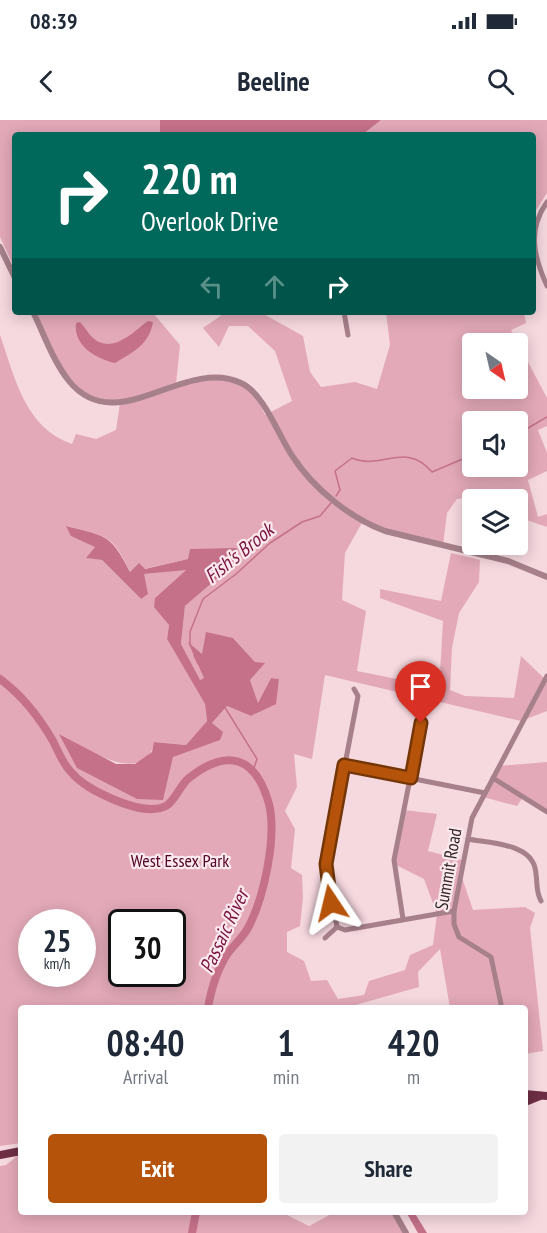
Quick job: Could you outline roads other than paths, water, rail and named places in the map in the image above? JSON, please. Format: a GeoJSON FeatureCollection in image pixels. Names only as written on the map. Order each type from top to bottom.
{"type":"FeatureCollection","features":[{"type":"Feature","properties":{"kind":"main road"},"geometry":{"type":"LineString","coordinates":[[528,1094],[543,1096]]}},
{"type":"Feature","properties":{"kind":"main road"},"geometry":{"type":"LineString","coordinates":[[528,1101],[543,1096]]}},
{"type":"Feature","properties":{"kind":"main road"},"geometry":{"type":"LineString","coordinates":[[0,1155],[18,1152]]}},
{"type":"Feature","properties":{"kind":"street"},"geometry":{"type":"LineString","coordinates":[[536,222],[547,202]]}},
{"type":"Feature","properties":{"kind":"street"},"geometry":{"type":"LineString","coordinates":[[0,247],[12,272]]}},
{"type":"Feature","properties":{"kind":"street"},"geometry":{"type":"LineString","coordinates":[[536,259],[547,286]]}},
{"type":"Feature","properties":{"kind":"street"},"geometry":{"type":"LineString","coordinates":[[34,315],[65,376],[84,393],[100,400],[123,402],[203,377],[220,377],[240,382],[256,395],[289,451],[306,474],[328,495],[367,523],[385,531],[508,561],[547,577]]}},
{"type":"Feature","properties":{"kind":"street"},"geometry":{"type":"LineString","coordinates":[[345,315],[348,335]]}},
{"type":"Feature","properties":{"kind":"street"},"geometry":{"type":"LineString","coordinates":[[547,676],[493,778],[547,812]]}},
{"type":"Feature","properties":{"kind":"street"},"geometry":{"type":"LineString","coordinates":[[337,927],[326,864],[357,696],[354,689]]}},
{"type":"Feature","properties":{"kind":"street"},"geometry":{"type":"LineString","coordinates":[[403,919],[393,866],[421,723]]}},
{"type":"Feature","properties":{"kind":"street"},"geometry":{"type":"LineString","coordinates":[[344,765],[485,793]]}},
{"type":"Feature","properties":{"kind":"street","name":"Summit Road"},"geometry":{"type":"LineString","coordinates":[[493,778],[472,818],[454,911],[454,924],[459,937],[489,954],[494,961],[501,1004]]}},
{"type":"Feature","properties":{"kind":"street"},"geometry":{"type":"LineString","coordinates":[[468,839],[518,849],[527,854],[535,867],[537,891],[541,901]]}},
{"type":"Feature","properties":{"kind":"street"},"geometry":{"type":"LineString","coordinates":[[337,927],[345,930],[454,911]]}},
{"type":"Feature","properties":{"kind":"street"},"geometry":{"type":"LineString","coordinates":[[325,938],[337,927]]}},
{"type":"Feature","properties":{"kind":"street"},"geometry":{"type":"LineString","coordinates":[[396,1215],[406,1233]]}},
{"type":"Feature","properties":{"kind":"waterway","name":"Fish's Brook"},"geometry":{"type":"LineString","coordinates":[[528,428],[547,417]]}},
{"type":"Feature","properties":{"kind":"waterway","name":"Fish's Brook"},"geometry":{"type":"LineString","coordinates":[[336,496],[340,490],[335,471],[352,458],[363,461],[412,458],[432,472],[462,459]]}},
{"type":"Feature","properties":{"kind":"waterway","name":"Fish's Brook"},"geometry":{"type":"LineString","coordinates":[[190,645],[190,632],[203,599],[236,574],[270,543],[302,522],[320,516],[331,503]]}},
{"type":"Feature","properties":{"kind":"waterway","name":"Fish's Brook"},"geometry":{"type":"LineString","coordinates":[[194,655],[198,664]]}},
{"type":"Feature","properties":{"kind":"waterway","name":"Passaic River"},"geometry":{"type":"LineString","coordinates":[[0,679],[16,692],[36,715],[75,776],[93,790],[121,802],[145,809],[166,806],[189,778],[216,762],[228,760],[239,762],[248,767],[256,776],[269,804],[271,818],[268,867],[254,915],[246,931],[221,965],[209,1005]]}},
{"type":"Feature","properties":{"kind":"waterway","name":"Fish's Brook"},"geometry":{"type":"LineString","coordinates":[[224,706],[257,759],[254,768]]}},
{"type":"Feature","properties":{"kind":"waterway","name":"Passaic River"},"geometry":{"type":"LineString","coordinates":[[192,1233],[195,1215]]}},
{"type":"Feature","properties":{"kind":"park label","name":"West Essex Park"},"geometry":{"type":"Point","coordinates":[180,860]}}]}
